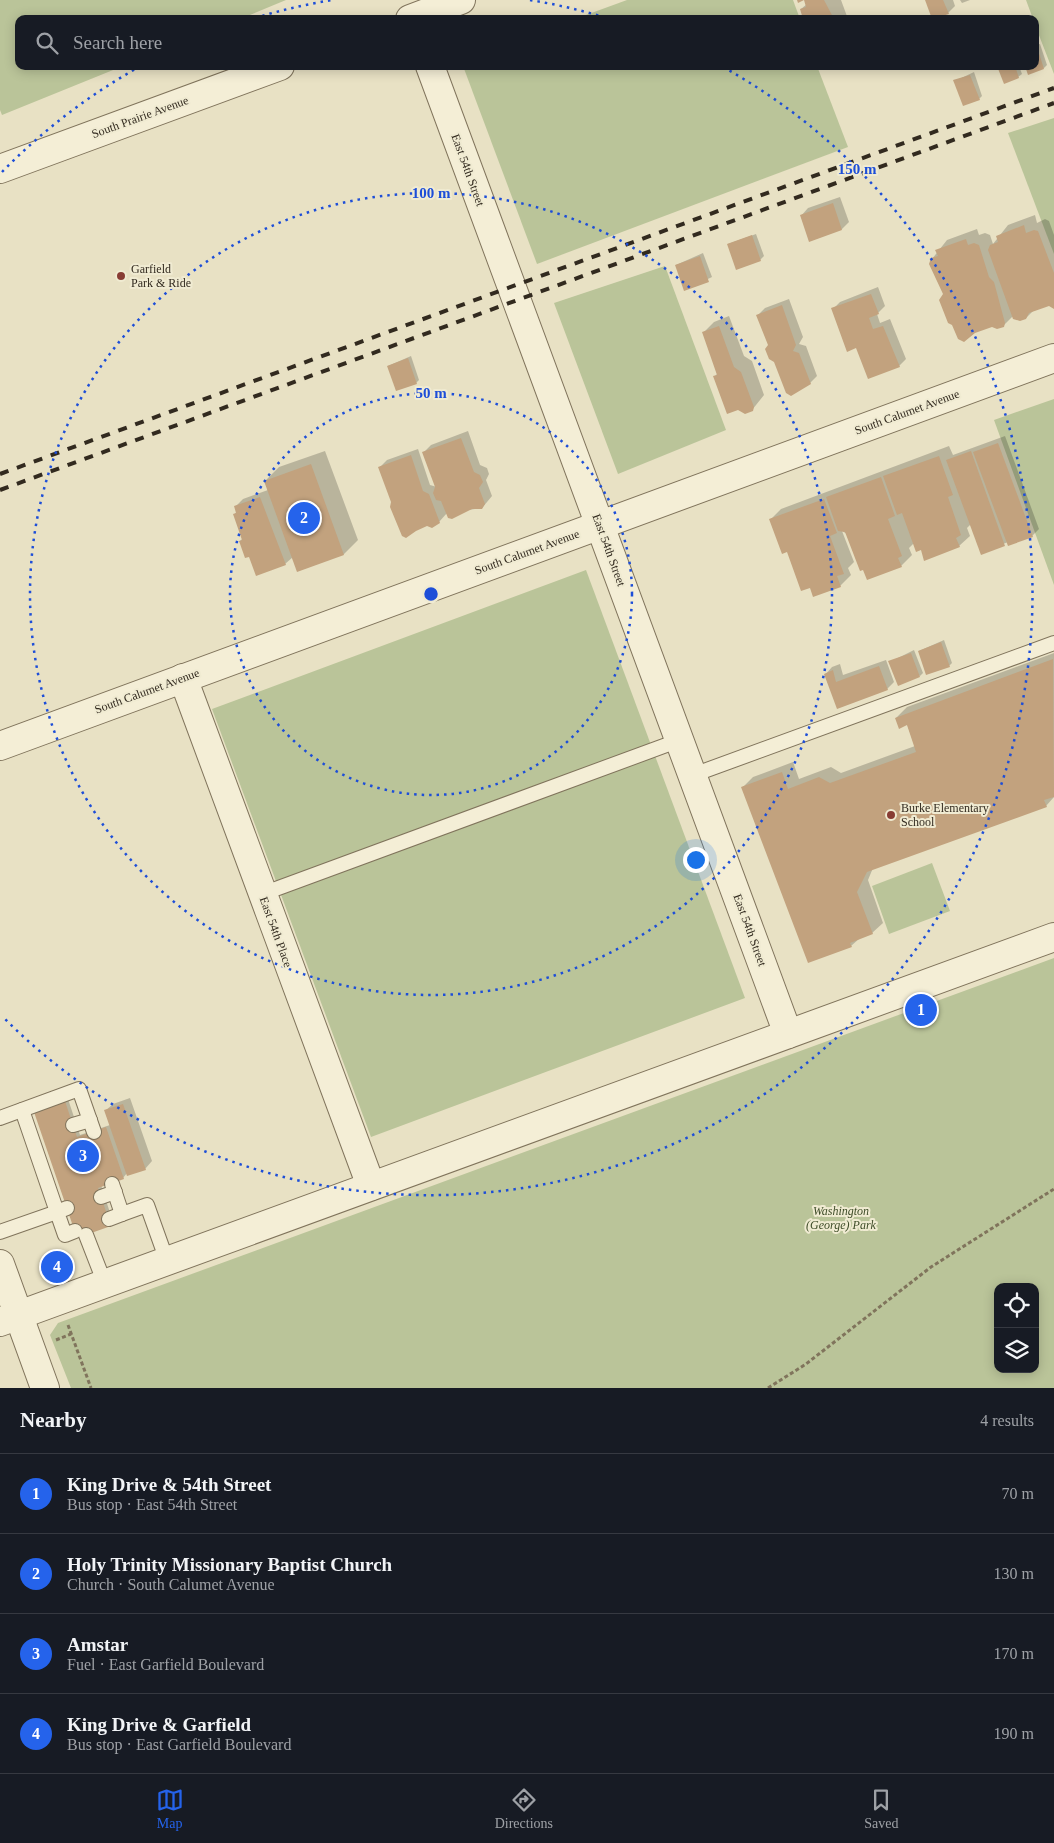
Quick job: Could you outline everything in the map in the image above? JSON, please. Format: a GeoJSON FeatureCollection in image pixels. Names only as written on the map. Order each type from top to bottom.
{"type":"FeatureCollection","features":[{"type":"Feature","properties":{"kind":"street"},"geometry":{"type":"LineString","coordinates":[[405,0],[410,15]]}},
{"type":"Feature","properties":{"kind":"street"},"geometry":{"type":"LineString","coordinates":[[422,15],[461,0]]}},
{"type":"Feature","properties":{"kind":"street","name":"South Prairie Avenue"},"geometry":{"type":"LineString","coordinates":[[0,168],[269,70]]}},
{"type":"Feature","properties":{"kind":"street","name":"East 54th Street"},"geometry":{"type":"LineString","coordinates":[[431,70],[788,1034]]}},
{"type":"Feature","properties":{"kind":"street","name":"South Calumet Avenue"},"geometry":{"type":"LineString","coordinates":[[0,746],[1054,358]]}},
{"type":"Feature","properties":{"kind":"street","name":"East 54th Place"},"geometry":{"type":"LineString","coordinates":[[183,678],[371,1186]]}},
{"type":"Feature","properties":{"kind":"street"},"geometry":{"type":"LineString","coordinates":[[9,1318],[1054,937]]}},
{"type":"Feature","properties":{"kind":"street"},"geometry":{"type":"LineString","coordinates":[[0,1264],[9,1318],[45,1388]]}},
{"type":"Feature","properties":{"kind":"lane"},"geometry":{"type":"LineString","coordinates":[[693,775],[1054,643]]}},
{"type":"Feature","properties":{"kind":"lane"},"geometry":{"type":"LineString","coordinates":[[262,894],[680,740]]}},
{"type":"Feature","properties":{"kind":"lane"},"geometry":{"type":"LineString","coordinates":[[0,1118],[79,1089],[92,1126],[73,1125]]}},
{"type":"Feature","properties":{"kind":"lane"},"geometry":{"type":"LineString","coordinates":[[22,1110],[37,1138],[51,1178],[62,1210],[65,1235],[81,1233],[105,1284]]}},
{"type":"Feature","properties":{"kind":"lane"},"geometry":{"type":"LineString","coordinates":[[101,1197],[113,1188],[122,1214]]}},
{"type":"Feature","properties":{"kind":"lane"},"geometry":{"type":"LineString","coordinates":[[108,1219],[147,1205],[167,1261]]}},
{"type":"Feature","properties":{"kind":"lane"},"geometry":{"type":"LineString","coordinates":[[0,1232],[62,1210]]}},
{"type":"Feature","properties":{"kind":"path"},"geometry":{"type":"LineString","coordinates":[[768,1388],[806,1364],[931,1267],[1054,1189]]}},
{"type":"Feature","properties":{"kind":"path"},"geometry":{"type":"LineString","coordinates":[[66,1320],[91,1388]]}},
{"type":"Feature","properties":{"kind":"path"},"geometry":{"type":"LineString","coordinates":[[53,1341],[71,1334]]}},
{"type":"Feature","properties":{"kind":"green space"},"geometry":{"type":"Polygon","coordinates":[[[0,0],[286,0],[250,15],[15,15],[15,70],[113,70],[2,115],[0,110],[0,0]]]}},
{"type":"Feature","properties":{"kind":"green space"},"geometry":{"type":"Polygon","coordinates":[[[627,0],[793,0],[799,15],[586,15],[627,0]]]}},
{"type":"Feature","properties":{"kind":"green space"},"geometry":{"type":"Polygon","coordinates":[[[1026,0],[1054,0],[1054,74],[1039,35],[1039,15],[1032,15],[1026,0]]]}},
{"type":"Feature","properties":{"kind":"green space"},"geometry":{"type":"Polygon","coordinates":[[[464,70],[819,70],[848,147],[537,264],[464,70]]]}},
{"type":"Feature","properties":{"kind":"green space"},"geometry":{"type":"Polygon","coordinates":[[[1054,118],[1054,254],[1008,133],[1054,118]]]}},
{"type":"Feature","properties":{"kind":"green space"},"geometry":{"type":"Polygon","coordinates":[[[665,266],[726,430],[618,474],[554,303],[665,266]]]}},
{"type":"Feature","properties":{"kind":"green space"},"geometry":{"type":"Polygon","coordinates":[[[1054,399],[1054,585],[994,420],[1054,399]]]}},
{"type":"Feature","properties":{"kind":"green space"},"geometry":{"type":"Polygon","coordinates":[[[586,570],[745,998],[371,1137],[212,709],[586,570]]]}},
{"type":"Feature","properties":{"kind":"green space"},"geometry":{"type":"Polygon","coordinates":[[[932,863],[950,911],[889,934],[872,886],[932,863]]]}},
{"type":"Feature","properties":{"kind":"green space","name":"Washington (George) Park"},"geometry":{"type":"Polygon","coordinates":[[[1054,958],[1054,1388],[71,1388],[50,1335],[58,1323],[1054,958]]]}},
{"type":"Feature","properties":{"kind":"building"},"geometry":{"type":"Polygon","coordinates":[[[804,0],[824,0],[832,15],[802,15],[800,9],[806,7],[804,0]]]}},
{"type":"Feature","properties":{"kind":"building"},"geometry":{"type":"Polygon","coordinates":[[[925,0],[943,0],[949,14],[931,15],[925,0]]]}},
{"type":"Feature","properties":{"kind":"building"},"geometry":{"type":"Polygon","coordinates":[[[1039,53],[1044,69],[1028,75],[1026,70],[1039,70],[1039,53]]]}},
{"type":"Feature","properties":{"kind":"building"},"geometry":{"type":"Polygon","coordinates":[[[999,70],[1016,70],[1019,78],[1004,84],[999,70]]]}},
{"type":"Feature","properties":{"kind":"building"},"geometry":{"type":"Polygon","coordinates":[[[970,75],[980,100],[963,106],[953,80],[970,75]]]}},
{"type":"Feature","properties":{"kind":"building"},"geometry":{"type":"Polygon","coordinates":[[[833,203],[842,230],[809,242],[800,215],[833,203]]]}},
{"type":"Feature","properties":{"kind":"building"},"geometry":{"type":"Polygon","coordinates":[[[1024,225],[1026,233],[1034,230],[1038,231],[1054,273],[1054,309],[1049,306],[1029,313],[1026,319],[1020,321],[1013,319],[988,250],[990,245],[998,242],[996,236],[1024,225]]]}},
{"type":"Feature","properties":{"kind":"building"},"geometry":{"type":"Polygon","coordinates":[[[752,235],[761,261],[736,270],[727,244],[752,235]]]}},
{"type":"Feature","properties":{"kind":"building"},"geometry":{"type":"Polygon","coordinates":[[[966,239],[968,245],[974,243],[979,245],[989,277],[994,282],[1005,323],[1004,327],[997,329],[992,327],[975,333],[964,342],[958,339],[952,325],[948,323],[939,300],[943,294],[929,264],[931,258],[938,256],[935,250],[966,239]]]}},
{"type":"Feature","properties":{"kind":"building"},"geometry":{"type":"Polygon","coordinates":[[[700,256],[709,282],[684,291],[675,265],[700,256]]]}},
{"type":"Feature","properties":{"kind":"building"},"geometry":{"type":"Polygon","coordinates":[[[871,294],[879,314],[869,318],[873,329],[883,326],[900,367],[868,379],[856,348],[847,352],[831,308],[871,294]]]}},
{"type":"Feature","properties":{"kind":"building"},"geometry":{"type":"Polygon","coordinates":[[[782,305],[796,345],[793,351],[799,353],[811,384],[791,396],[786,393],[774,362],[769,359],[765,349],[768,345],[756,315],[782,305]]]}},
{"type":"Feature","properties":{"kind":"building"},"geometry":{"type":"Polygon","coordinates":[[[719,326],[734,367],[741,372],[754,407],[753,411],[745,414],[738,410],[727,414],[713,376],[717,375],[702,332],[719,326]]]}},
{"type":"Feature","properties":{"kind":"building"},"geometry":{"type":"Polygon","coordinates":[[[408,358],[417,384],[396,391],[387,366],[408,358]]]}},
{"type":"Feature","properties":{"kind":"building"},"geometry":{"type":"Polygon","coordinates":[[[461,438],[474,472],[480,475],[483,482],[479,488],[485,504],[482,509],[472,509],[452,519],[448,518],[441,501],[436,500],[433,493],[435,487],[422,452],[461,438]]]}},
{"type":"Feature","properties":{"kind":"building"},"geometry":{"type":"Polygon","coordinates":[[[998,443],[1033,537],[1008,546],[973,452],[998,443]]]}},
{"type":"Feature","properties":{"kind":"building"},"geometry":{"type":"Polygon","coordinates":[[[971,451],[1005,546],[981,555],[946,460],[971,451]]]}},
{"type":"Feature","properties":{"kind":"building"},"geometry":{"type":"Polygon","coordinates":[[[411,455],[423,491],[429,494],[440,523],[432,528],[427,526],[406,538],[402,536],[390,507],[391,502],[378,467],[411,455]]]}},
{"type":"Feature","properties":{"kind":"building"},"geometry":{"type":"Polygon","coordinates":[[[939,456],[953,495],[948,497],[961,535],[956,538],[960,547],[924,561],[921,550],[916,552],[902,513],[897,515],[883,476],[939,456]]]}},
{"type":"Feature","properties":{"kind":"building"},"geometry":{"type":"Polygon","coordinates":[[[311,464],[344,555],[297,572],[264,481],[311,464]]]}},
{"type":"Feature","properties":{"kind":"building"},"geometry":{"type":"Polygon","coordinates":[[[881,477],[895,516],[888,519],[902,556],[898,558],[902,567],[867,580],[863,570],[860,571],[845,532],[838,531],[826,497],[881,477]]]}},
{"type":"Feature","properties":{"kind":"building"},"geometry":{"type":"Polygon","coordinates":[[[260,497],[286,565],[256,576],[249,557],[245,558],[239,541],[242,540],[233,514],[236,513],[234,506],[260,497]]]}},
{"type":"Feature","properties":{"kind":"building"},"geometry":{"type":"Polygon","coordinates":[[[824,499],[837,533],[830,536],[844,574],[837,576],[841,587],[813,597],[810,588],[801,591],[787,552],[782,554],[769,519],[824,499]]]}},
{"type":"Feature","properties":{"kind":"building"},"geometry":{"type":"Polygon","coordinates":[[[941,642],[950,667],[926,675],[918,651],[941,642]]]}},
{"type":"Feature","properties":{"kind":"building"},"geometry":{"type":"Polygon","coordinates":[[[911,653],[920,677],[898,686],[888,661],[911,653]]]}},
{"type":"Feature","properties":{"kind":"building"},"geometry":{"type":"Polygon","coordinates":[[[1053,659],[1054,797],[1044,800],[1047,807],[867,872],[857,892],[873,934],[850,943],[852,947],[808,963],[741,787],[782,772],[788,789],[819,777],[830,783],[916,752],[907,725],[899,729],[895,718],[1053,659]]]}},
{"type":"Feature","properties":{"kind":"building"},"geometry":{"type":"Polygon","coordinates":[[[879,666],[888,690],[837,709],[824,674],[833,670],[836,682],[879,666]]]}},
{"type":"Feature","properties":{"kind":"building"},"geometry":{"type":"Polygon","coordinates":[[[65,1101],[77,1137],[106,1127],[124,1179],[98,1188],[111,1226],[77,1238],[34,1112],[65,1101]]]}},
{"type":"Feature","properties":{"kind":"building"},"geometry":{"type":"Polygon","coordinates":[[[123,1104],[146,1170],[127,1176],[104,1110],[123,1104]]]}},
{"type":"Feature","properties":{"kind":"railway"},"geometry":{"type":"LineString","coordinates":[[0,474],[1054,88]]}},
{"type":"Feature","properties":{"kind":"railway"},"geometry":{"type":"LineString","coordinates":[[0,490],[1054,103]]}},
{"type":"Feature","properties":{"kind":"place","name":"Garfield Park & Ride"},"geometry":{"type":"Point","coordinates":[121,276]}},
{"type":"Feature","properties":{"kind":"place","name":"Holy Trinity Missionary Baptist Church"},"geometry":{"type":"Point","coordinates":[304,518]}},
{"type":"Feature","properties":{"kind":"place","name":"Burke Elementary School"},"geometry":{"type":"Point","coordinates":[891,815]}},
{"type":"Feature","properties":{"kind":"place","name":"King Drive & 54th Street"},"geometry":{"type":"Point","coordinates":[921,1010]}},
{"type":"Feature","properties":{"kind":"place","name":"Amstar"},"geometry":{"type":"Point","coordinates":[83,1156]}},
{"type":"Feature","properties":{"kind":"place","name":"King Drive & Garfield"},"geometry":{"type":"Point","coordinates":[57,1267]}}]}
